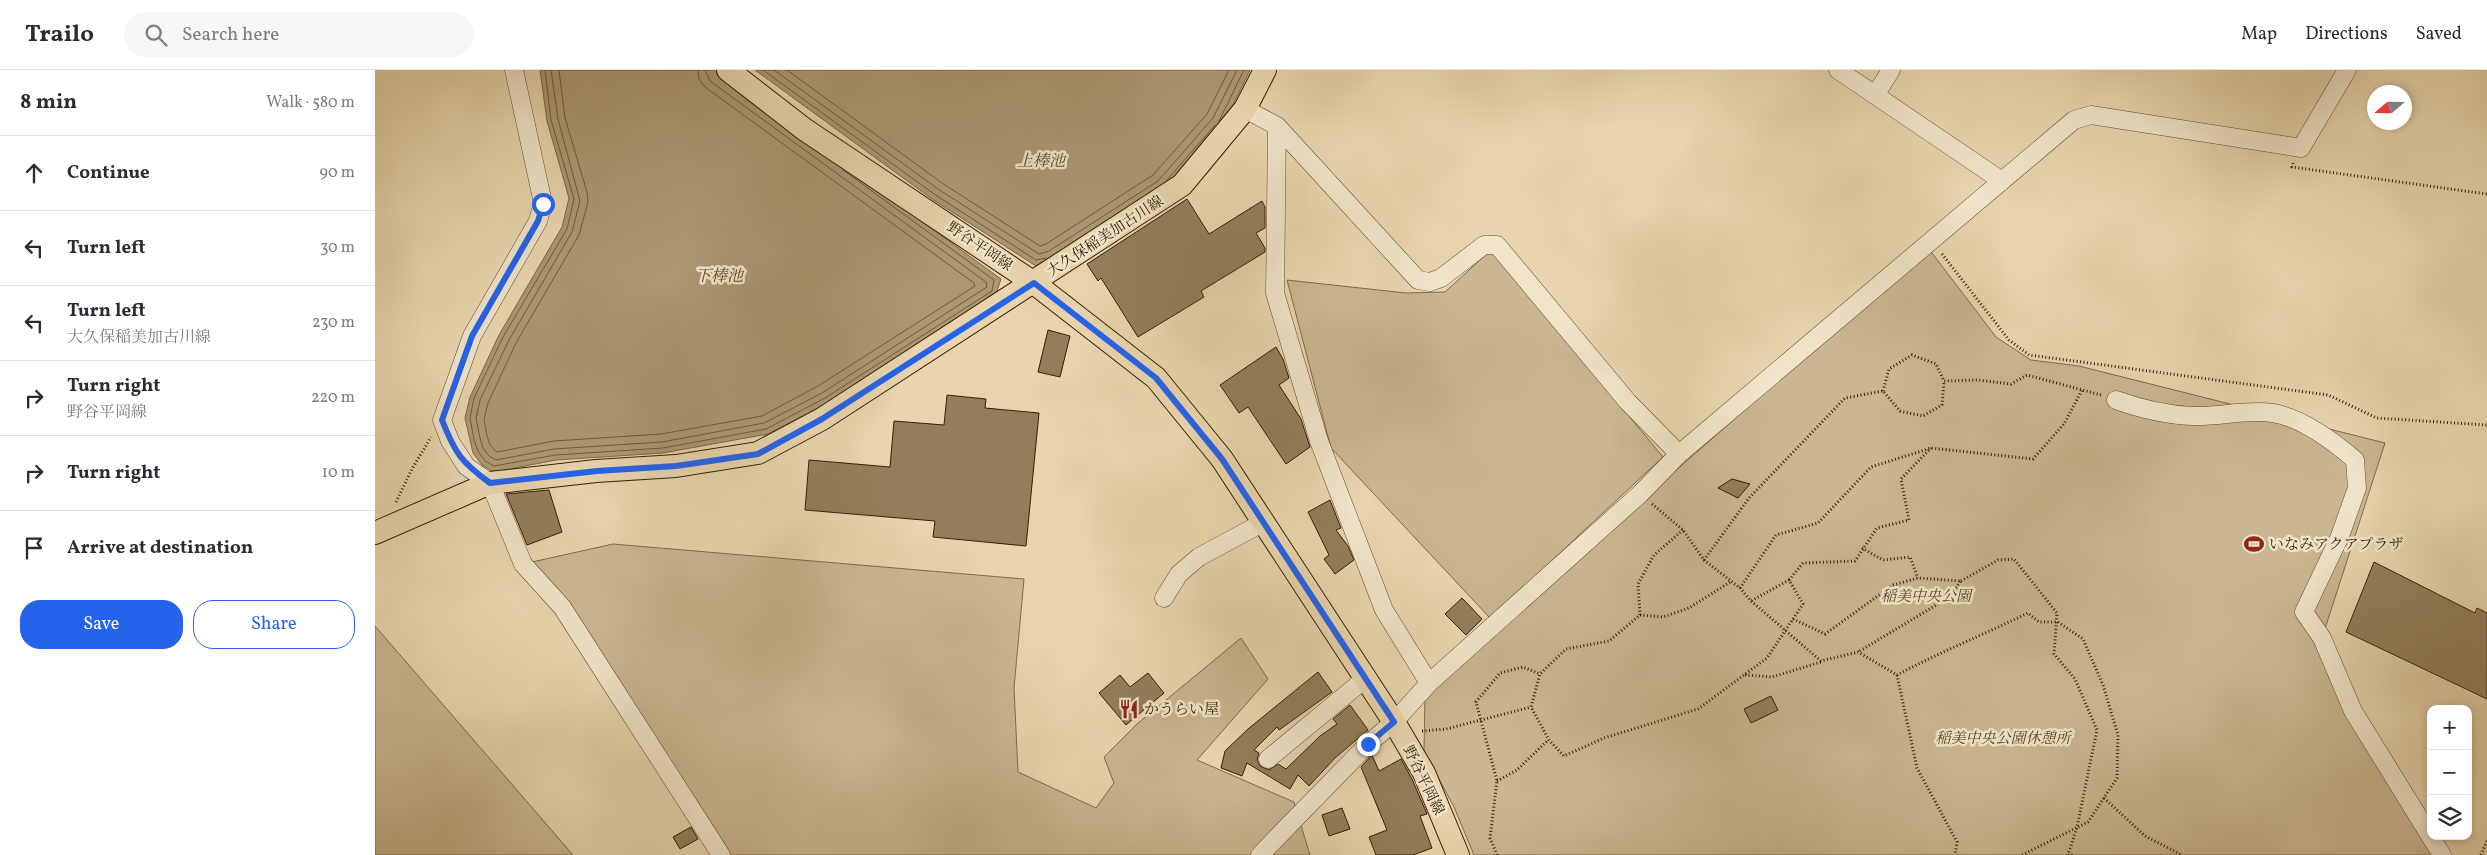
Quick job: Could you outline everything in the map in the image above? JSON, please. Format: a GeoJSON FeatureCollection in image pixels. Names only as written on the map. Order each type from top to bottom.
{"type":"FeatureCollection","features":[{"type":"Feature","properties":{"kind":"main road","name":"野谷平岡線"},"geometry":{"type":"LineString","coordinates":[[728,70],[804,128],[1034,283],[1156,378],[1222,459],[1394,722],[1425,773],[1458,855]]}},
{"type":"Feature","properties":{"kind":"main road","name":"大久保稲美加古川線"},"geometry":{"type":"LineString","coordinates":[[379,531],[490,483],[597,471],[676,466],[758,454],[822,419],[1034,283],[1182,185],[1245,109],[1265,70]]}},
{"type":"Feature","properties":{"kind":"street"},"geometry":{"type":"LineString","coordinates":[[514,70],[543,204],[538,221],[472,336],[442,420],[450,441],[466,466],[490,483],[523,564],[562,607],[721,855]]}},
{"type":"Feature","properties":{"kind":"street"},"geometry":{"type":"LineString","coordinates":[[1838,70],[1876,94],[2002,182]]}},
{"type":"Feature","properties":{"kind":"street"},"geometry":{"type":"LineString","coordinates":[[1876,94],[1891,70]]}},
{"type":"Feature","properties":{"kind":"street"},"geometry":{"type":"LineString","coordinates":[[1259,855],[1368,744],[1394,722],[1429,683],[1640,494],[1679,454],[2074,120],[2091,115],[2301,148],[2347,70]]}},
{"type":"Feature","properties":{"kind":"street"},"geometry":{"type":"LineString","coordinates":[[1245,109],[1277,126],[1417,280],[1430,282],[1441,278],[1484,245],[1497,245],[1628,402],[1679,454]]}},
{"type":"Feature","properties":{"kind":"street"},"geometry":{"type":"LineString","coordinates":[[1277,126],[1275,292],[1319,441],[1384,610],[1429,683]]}},
{"type":"Feature","properties":{"kind":"street"},"geometry":{"type":"LineString","coordinates":[[2116,400],[2149,412],[2194,416],[2229,413],[2273,413],[2307,426],[2337,444],[2355,460],[2357,488],[2340,536],[2304,612],[2323,638],[2353,711],[2442,855]]}},
{"type":"Feature","properties":{"kind":"street"},"geometry":{"type":"LineString","coordinates":[[1164,598],[1179,574],[1199,557],[1263,522]]}},
{"type":"Feature","properties":{"kind":"street"},"geometry":{"type":"LineString","coordinates":[[1269,759],[1366,678]]}},
{"type":"Feature","properties":{"kind":"path"},"geometry":{"type":"LineString","coordinates":[[2301,148],[2291,167],[2487,194]]}},
{"type":"Feature","properties":{"kind":"path"},"geometry":{"type":"LineString","coordinates":[[1931,240],[2009,340],[2029,355],[2328,395],[2377,418],[2487,425]]}},
{"type":"Feature","properties":{"kind":"path"},"geometry":{"type":"LineString","coordinates":[[1912,355],[1936,364],[1944,381],[1942,405],[1923,416],[1900,411],[1883,391],[1889,369],[1912,355]]}},
{"type":"Feature","properties":{"kind":"path"},"geometry":{"type":"LineString","coordinates":[[1741,588],[1776,535],[1818,523],[1871,467],[1931,448],[2033,459],[2064,424],[2082,390],[2027,375],[2011,384],[1978,380],[1944,381]]}},
{"type":"Feature","properties":{"kind":"path"},"geometry":{"type":"LineString","coordinates":[[1704,560],[1749,498],[1845,398],[1883,391]]}},
{"type":"Feature","properties":{"kind":"path"},"geometry":{"type":"LineString","coordinates":[[379,531],[412,468],[442,420]]}},
{"type":"Feature","properties":{"kind":"path"},"geometry":{"type":"LineString","coordinates":[[1751,601],[1789,580],[1803,563],[1855,561],[1877,528],[1909,520],[1901,479],[1931,448]]}},
{"type":"Feature","properties":{"kind":"path"},"geometry":{"type":"LineString","coordinates":[[1640,494],[1683,530],[1704,560],[1730,582],[1741,588],[1751,601],[1821,661]]}},
{"type":"Feature","properties":{"kind":"path"},"geometry":{"type":"LineString","coordinates":[[1640,615],[1638,584],[1654,554],[1683,530]]}},
{"type":"Feature","properties":{"kind":"path"},"geometry":{"type":"LineString","coordinates":[[1862,548],[1883,560],[1910,557],[1919,578]]}},
{"type":"Feature","properties":{"kind":"path"},"geometry":{"type":"LineString","coordinates":[[1745,675],[1772,677],[1821,661],[1858,652],[1948,598],[1961,581],[1998,560],[2014,560],[2057,613],[2058,622],[2054,654],[2075,679],[2097,730],[2077,827],[2068,855],[2073,855]]}},
{"type":"Feature","properties":{"kind":"path"},"geometry":{"type":"LineString","coordinates":[[1793,619],[1825,634],[1893,585],[1919,578],[1961,581]]}},
{"type":"Feature","properties":{"kind":"path"},"geometry":{"type":"LineString","coordinates":[[1730,582],[1689,608],[1663,616],[1640,615],[1609,641],[1566,649],[1540,674],[1531,707],[1549,740],[1564,756],[1604,738],[1698,709],[1767,658],[1803,604],[1789,580]]}},
{"type":"Feature","properties":{"kind":"path"},"geometry":{"type":"LineString","coordinates":[[1897,674],[1932,656],[1971,641],[2029,613],[2039,622],[2058,622],[2083,639],[2103,685],[2117,735],[2117,778],[2088,822],[2022,855]]}},
{"type":"Feature","properties":{"kind":"path"},"geometry":{"type":"LineString","coordinates":[[1858,652],[1897,674],[1917,768],[1957,842],[1955,855]]}},
{"type":"Feature","properties":{"kind":"path"},"geometry":{"type":"LineString","coordinates":[[1497,855],[1490,838],[1497,781],[1479,720],[1476,702],[1500,673],[1523,667],[1540,674]]}},
{"type":"Feature","properties":{"kind":"path"},"geometry":{"type":"LineString","coordinates":[[1419,731],[1446,729],[1531,707]]}},
{"type":"Feature","properties":{"kind":"path"},"geometry":{"type":"LineString","coordinates":[[1497,781],[1517,770],[1549,740]]}},
{"type":"Feature","properties":{"kind":"path"},"geometry":{"type":"LineString","coordinates":[[2103,798],[2145,836],[2182,855]]}},
{"type":"Feature","properties":{"kind":"path"},"geometry":{"type":"LineString","coordinates":[[2481,855],[2487,841]]}},
{"type":"Feature","properties":{"kind":"green space","name":"稲美中央公園"},"geometry":{"type":"Polygon","coordinates":[[[1929,249],[1996,337],[2031,360],[2079,366],[2385,443],[2322,638],[2361,723],[2427,827],[2427,840],[2435,840],[2445,855],[1474,855],[1454,807],[1424,751],[1425,697],[1642,500],[1929,249]]]}},
{"type":"Feature","properties":{"kind":"green space"},"geometry":{"type":"Polygon","coordinates":[[[1491,250],[1663,457],[1490,618],[1331,448],[1287,280],[1406,293],[1445,292],[1491,250]]]}},
{"type":"Feature","properties":{"kind":"green space"},"geometry":{"type":"Polygon","coordinates":[[[613,544],[1024,579],[1014,688],[1018,772],[1096,808],[1114,783],[1104,757],[1137,724],[1241,638],[1268,679],[1197,760],[1294,802],[1310,855],[721,855],[523,564],[613,544]]]}},
{"type":"Feature","properties":{"kind":"green space"},"geometry":{"type":"Polygon","coordinates":[[[375,626],[573,855],[375,855],[375,626]]]}},
{"type":"Feature","properties":{"kind":"water","name":"下棒池"},"geometry":{"type":"Polygon","coordinates":[[[540,70],[714,70],[1001,279],[996,294],[827,403],[768,434],[663,453],[556,460],[494,472],[482,465],[473,453],[465,418],[470,397],[499,335],[562,227],[569,198],[547,121],[540,70]]]}},
{"type":"Feature","properties":{"kind":"water","name":"上棒池"},"geometry":{"type":"Polygon","coordinates":[[[755,70],[1250,70],[1223,125],[1165,189],[1036,266],[932,199],[755,70]]]}},
{"type":"Feature","properties":{"kind":"building"},"geometry":{"type":"Polygon","coordinates":[[[1187,199],[1209,234],[1262,201],[1265,207],[1265,228],[1256,233],[1265,248],[1265,252],[1201,291],[1204,297],[1138,337],[1101,278],[1098,281],[1087,264],[1187,199]]]}},
{"type":"Feature","properties":{"kind":"building"},"geometry":{"type":"Polygon","coordinates":[[[1048,330],[1070,336],[1060,377],[1038,372],[1048,330]]]}},
{"type":"Feature","properties":{"kind":"building"},"geometry":{"type":"Polygon","coordinates":[[[1276,347],[1283,359],[1289,378],[1279,385],[1301,419],[1310,447],[1286,464],[1248,407],[1239,413],[1220,385],[1276,347]]]}},
{"type":"Feature","properties":{"kind":"building"},"geometry":{"type":"Polygon","coordinates":[[[947,395],[986,399],[985,408],[1039,413],[1026,546],[933,537],[935,521],[805,510],[809,460],[890,467],[894,421],[944,425],[947,395]]]}},
{"type":"Feature","properties":{"kind":"building"},"geometry":{"type":"Polygon","coordinates":[[[1732,479],[1750,484],[1738,498],[1718,488],[1732,479]]]}},
{"type":"Feature","properties":{"kind":"building"},"geometry":{"type":"Polygon","coordinates":[[[549,490],[562,532],[527,545],[506,494],[549,490]]]}},
{"type":"Feature","properties":{"kind":"building"},"geometry":{"type":"Polygon","coordinates":[[[1330,500],[1341,528],[1336,530],[1348,546],[1354,560],[1335,574],[1324,559],[1329,555],[1308,512],[1330,500]]]}},
{"type":"Feature","properties":{"kind":"building"},"geometry":{"type":"Polygon","coordinates":[[[2374,562],[2475,613],[2477,608],[2487,613],[2487,699],[2346,632],[2374,562]]]}},
{"type":"Feature","properties":{"kind":"building"},"geometry":{"type":"Polygon","coordinates":[[[1462,598],[1482,619],[1466,635],[1445,614],[1462,598]]]}},
{"type":"Feature","properties":{"kind":"building"},"geometry":{"type":"Polygon","coordinates":[[[1318,672],[1332,692],[1279,730],[1277,727],[1254,750],[1259,753],[1257,760],[1260,766],[1269,770],[1278,764],[1286,769],[1320,736],[1337,724],[1333,719],[1350,705],[1368,730],[1335,758],[1309,786],[1298,775],[1290,789],[1247,763],[1242,776],[1221,768],[1225,751],[1248,729],[1318,672]]]}},
{"type":"Feature","properties":{"kind":"building","name":"かうらい屋"},"geometry":{"type":"Polygon","coordinates":[[[1148,673],[1164,693],[1126,725],[1099,693],[1120,675],[1130,687],[1148,673]]]}},
{"type":"Feature","properties":{"kind":"building"},"geometry":{"type":"Polygon","coordinates":[[[1771,696],[1778,710],[1751,723],[1744,709],[1771,696]]]}},
{"type":"Feature","properties":{"kind":"building"},"geometry":{"type":"Polygon","coordinates":[[[1372,755],[1379,771],[1401,759],[1427,814],[1420,816],[1432,848],[1413,855],[1376,855],[1369,837],[1387,830],[1361,767],[1372,755]]]}},
{"type":"Feature","properties":{"kind":"building"},"geometry":{"type":"Polygon","coordinates":[[[1342,808],[1350,829],[1329,836],[1322,815],[1342,808]]]}},
{"type":"Feature","properties":{"kind":"building"},"geometry":{"type":"Polygon","coordinates":[[[691,827],[698,839],[680,849],[673,837],[691,827]]]}},
{"type":"Feature","properties":{"kind":"place","name":"いなみアクアプラザ"},"geometry":{"type":"Point","coordinates":[2254,544]}},
{"type":"Feature","properties":{"kind":"place","name":"かうらい屋"},"geometry":{"type":"Point","coordinates":[1129,709]}},
{"type":"Feature","properties":{"kind":"route"},"geometry":{"type":"LineString","coordinates":[[543,204],[538,221],[472,336],[442,420],[450,441],[466,466],[490,483],[597,471],[676,466],[758,454],[822,419],[1034,283],[1156,378],[1222,459],[1394,722],[1368,744]]}},
{"type":"Feature","properties":{"kind":"park label","name":"稲美中央公園休憩所"},"geometry":{"type":"Point","coordinates":[2003,738]}}]}
